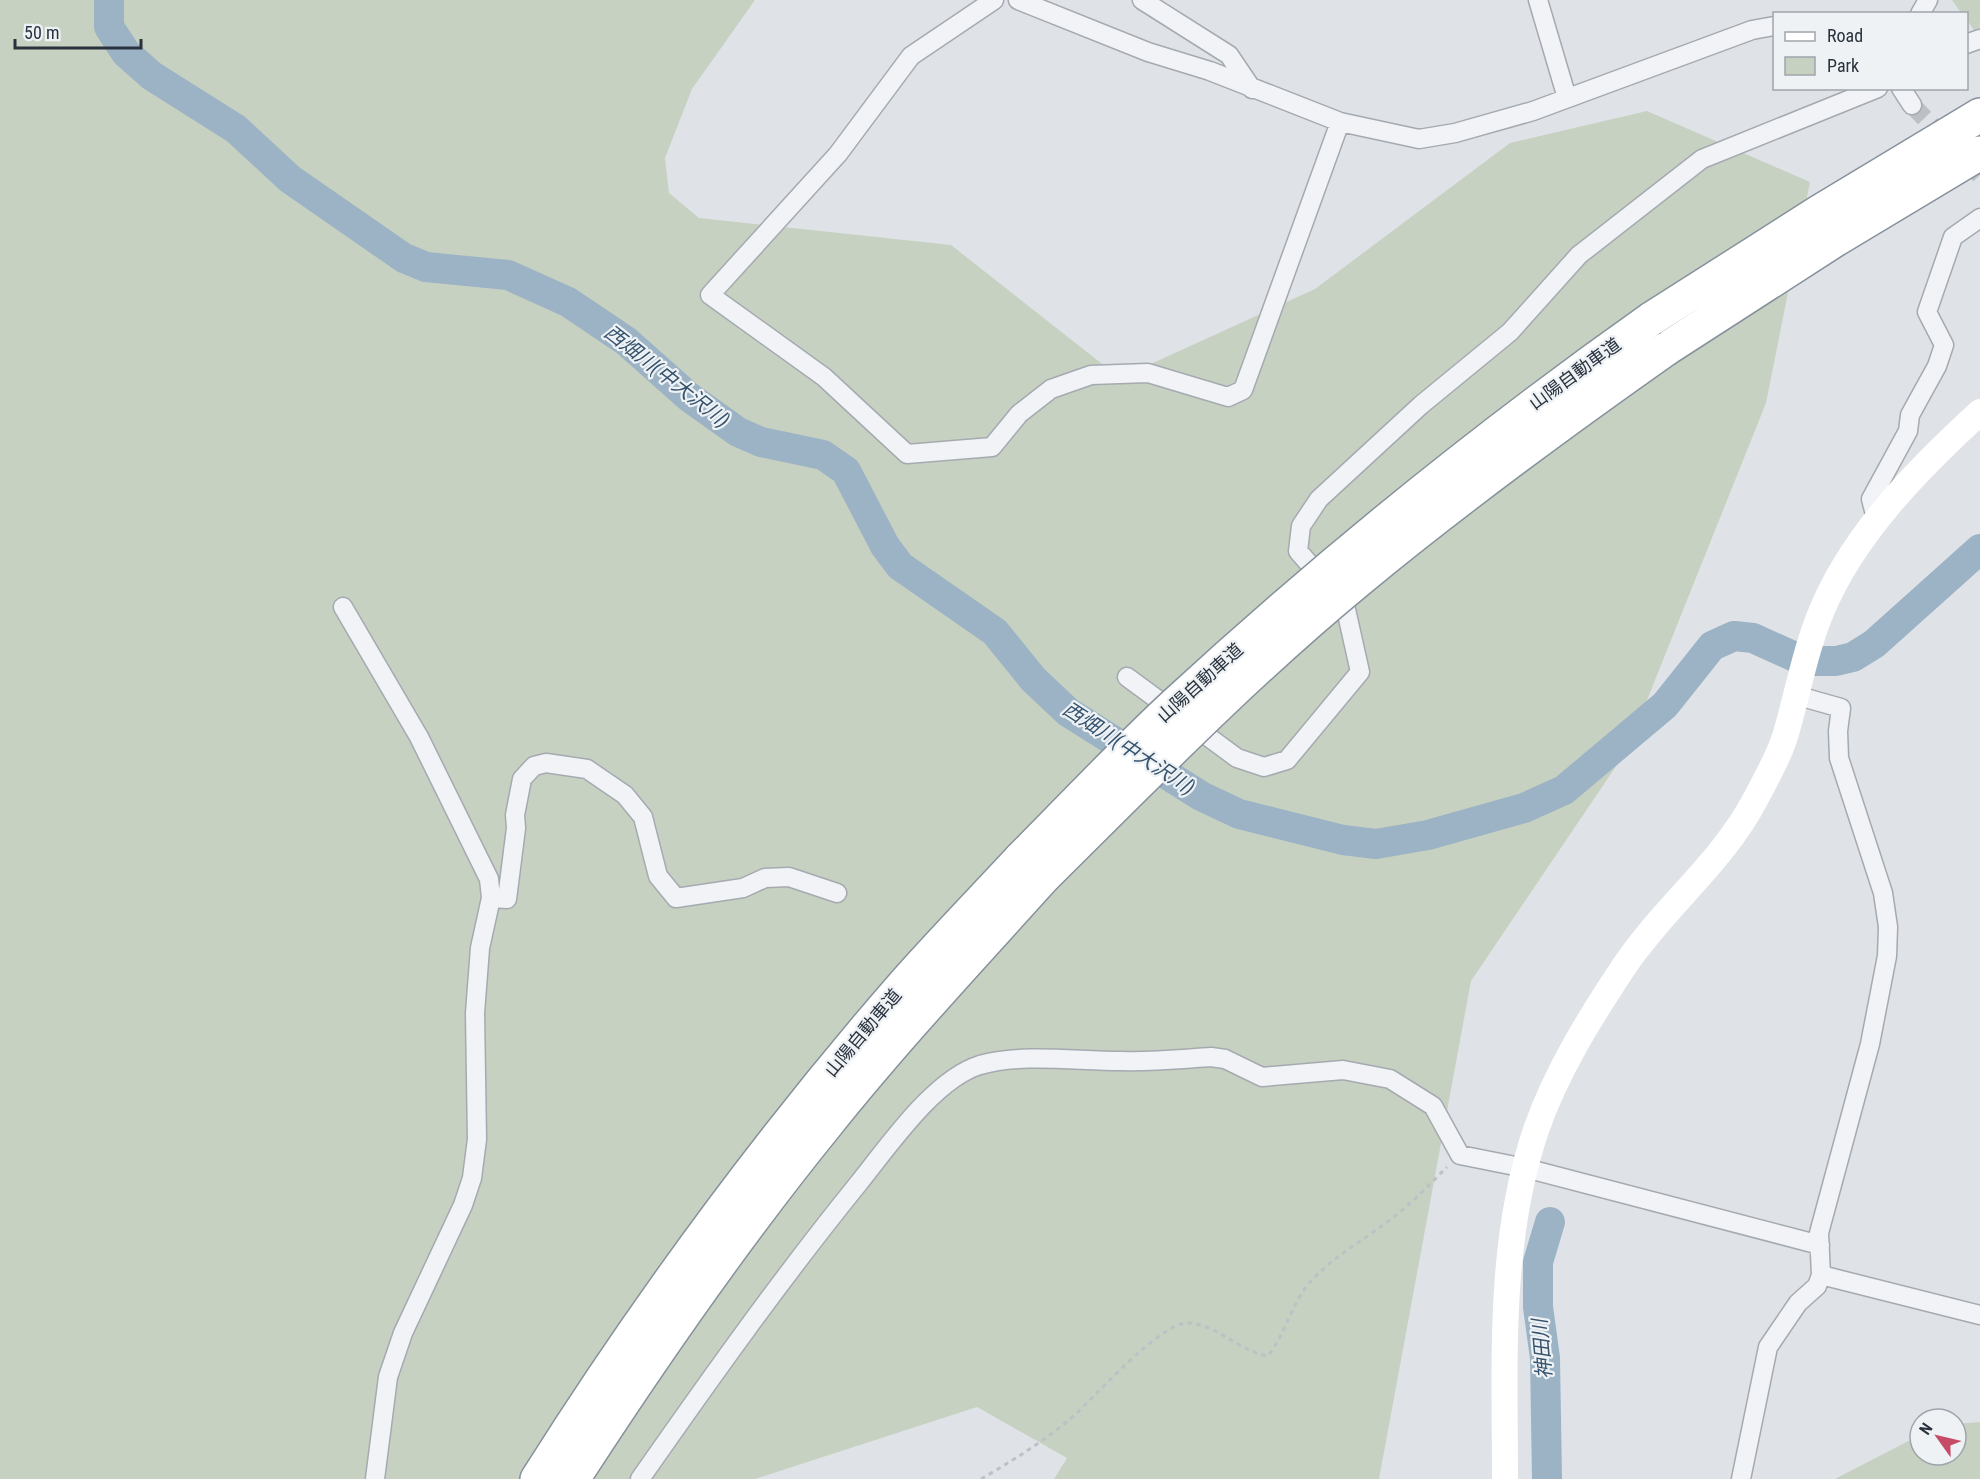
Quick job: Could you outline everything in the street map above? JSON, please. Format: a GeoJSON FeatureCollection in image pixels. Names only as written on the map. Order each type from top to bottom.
{"type":"FeatureCollection","features":[{"type":"Feature","properties":{"kind":"highway","name":"山陽自動車道"},"geometry":{"type":"LineString","coordinates":[[573,1479],[720,1262],[820,1133],[928,1005],[1032,868],[1174,705],[1335,562],[1549,392],[1652,319],[1819,212],[1980,115]]}},
{"type":"Feature","properties":{"kind":"highway","name":"山陽自動車道"},"geometry":{"type":"LineString","coordinates":[[537,1479],[591,1393],[695,1245],[804,1103],[905,983],[1032,868],[1197,726],[1357,581],[1486,480],[1666,349],[1835,240],[1980,153]]}},
{"type":"Feature","properties":{"kind":"street"},"geometry":{"type":"LineString","coordinates":[[994,0],[910,56],[838,154],[710,295],[824,377],[907,454],[992,447],[1019,414],[1051,389],[1091,375],[1148,373],[1228,397],[1243,390],[1340,122]]}},
{"type":"Feature","properties":{"kind":"street"},"geometry":{"type":"LineString","coordinates":[[1018,0],[1340,122],[1419,139],[1466,129],[1567,98],[1752,30],[1773,26]]}},
{"type":"Feature","properties":{"kind":"street"},"geometry":{"type":"LineString","coordinates":[[1142,0],[1229,55],[1254,90]]}},
{"type":"Feature","properties":{"kind":"street"},"geometry":{"type":"LineString","coordinates":[[1538,0],[1567,98]]}},
{"type":"Feature","properties":{"kind":"street"},"geometry":{"type":"LineString","coordinates":[[1127,677],[1237,758],[1264,767],[1287,760],[1360,672],[1346,605],[1298,551],[1300,526],[1319,499],[1421,405],[1510,332],[1579,255],[1702,159],[1873,90]]}},
{"type":"Feature","properties":{"kind":"street"},"geometry":{"type":"LineString","coordinates":[[1902,90],[1912,105]]}},
{"type":"Feature","properties":{"kind":"street"},"geometry":{"type":"LineString","coordinates":[[1877,522],[1871,499],[1908,431],[1910,415],[1937,366],[1944,345],[1927,312],[1953,237],[1980,218]]}},
{"type":"Feature","properties":{"kind":"street"},"geometry":{"type":"LineString","coordinates":[[1505,1479],[1505,1328],[1511,1246],[1525,1168],[1537,1128],[1560,1077],[1591,1019],[1627,962],[1715,861],[1749,813],[1788,729],[1809,645],[1823,607],[1849,560],[1877,522],[1937,452],[1980,412]]}},
{"type":"Feature","properties":{"kind":"street"},"geometry":{"type":"LineString","coordinates":[[344,607],[419,737],[489,879],[491,898],[480,948],[475,1012],[477,1139],[472,1178],[463,1205],[403,1333],[388,1377],[375,1479]]}},
{"type":"Feature","properties":{"kind":"street"},"geometry":{"type":"LineString","coordinates":[[1741,1479],[1768,1347],[1798,1303],[1817,1286],[1821,1275],[1819,1233],[1870,1044],[1887,956],[1888,927],[1883,893],[1839,758],[1841,708],[1798,686]]}},
{"type":"Feature","properties":{"kind":"street"},"geometry":{"type":"LineString","coordinates":[[491,898],[507,899],[516,828],[514,815],[522,779],[534,766],[546,763],[587,769],[626,795],[643,817],[658,876],[676,898],[743,888],[765,878],[789,877],[837,893]]}},
{"type":"Feature","properties":{"kind":"street"},"geometry":{"type":"LineString","coordinates":[[640,1479],[720,1365],[820,1230],[891,1143],[934,1095],[952,1080],[979,1066],[1012,1059],[1124,1062],[1211,1057],[1225,1059],[1262,1077],[1343,1070],[1371,1074],[1390,1079],[1433,1106],[1460,1155],[1525,1168],[1820,1245]]}},
{"type":"Feature","properties":{"kind":"street"},"geometry":{"type":"LineString","coordinates":[[1821,1275],[1980,1315]]}},
{"type":"Feature","properties":{"kind":"path"},"geometry":{"type":"LineString","coordinates":[[981,1479],[1019,1458],[1068,1421],[1096,1397],[1147,1344],[1185,1323],[1209,1326],[1252,1353],[1268,1356],[1279,1343],[1298,1300],[1312,1279],[1340,1253],[1401,1212],[1460,1155]]}},
{"type":"Feature","properties":{"kind":"green space"},"geometry":{"type":"Polygon","coordinates":[[[0,0],[755,0],[692,89],[665,158],[669,193],[699,218],[951,245],[1120,378],[1315,289],[1510,143],[1647,111],[1810,182],[1766,403],[1627,750],[1471,981],[1379,1479],[1054,1479],[1067,1458],[977,1407],[755,1479],[0,1479],[0,0]]]}},
{"type":"Feature","properties":{"kind":"green space"},"geometry":{"type":"Polygon","coordinates":[[[1952,0],[1980,0],[1980,39],[1968,21],[1968,12],[1960,12],[1952,0]]]}},
{"type":"Feature","properties":{"kind":"green space"},"geometry":{"type":"Polygon","coordinates":[[[1980,1422],[1980,1479],[1835,1479],[1908,1441],[1908,1467],[1968,1467],[1968,1423],[1980,1422]]]}},
{"type":"Feature","properties":{"kind":"waterway","name":"西畑川(中大沢川)"},"geometry":{"type":"LineString","coordinates":[[109,0],[109,27],[126,53],[152,76],[236,129],[290,179],[404,258],[426,267],[508,275],[568,302],[626,341],[689,397],[738,432],[761,442],[823,455],[846,471],[885,546],[900,566],[995,632],[1033,679],[1068,712],[1201,796],[1239,814],[1343,840],[1376,844],[1428,835],[1524,808],[1564,790],[1665,705],[1712,646],[1734,636],[1753,638],[1804,661],[1836,661],[1853,657],[1874,644],[1980,549]]}},
{"type":"Feature","properties":{"kind":"waterway","name":"神田川"},"geometry":{"type":"LineString","coordinates":[[1547,1479],[1545,1358],[1538,1307],[1538,1262],[1550,1222]]}},
{"type":"Feature","properties":{"kind":"tunnel"},"geometry":{"type":"LineString","coordinates":[[1912,105],[1980,175]]}}]}
